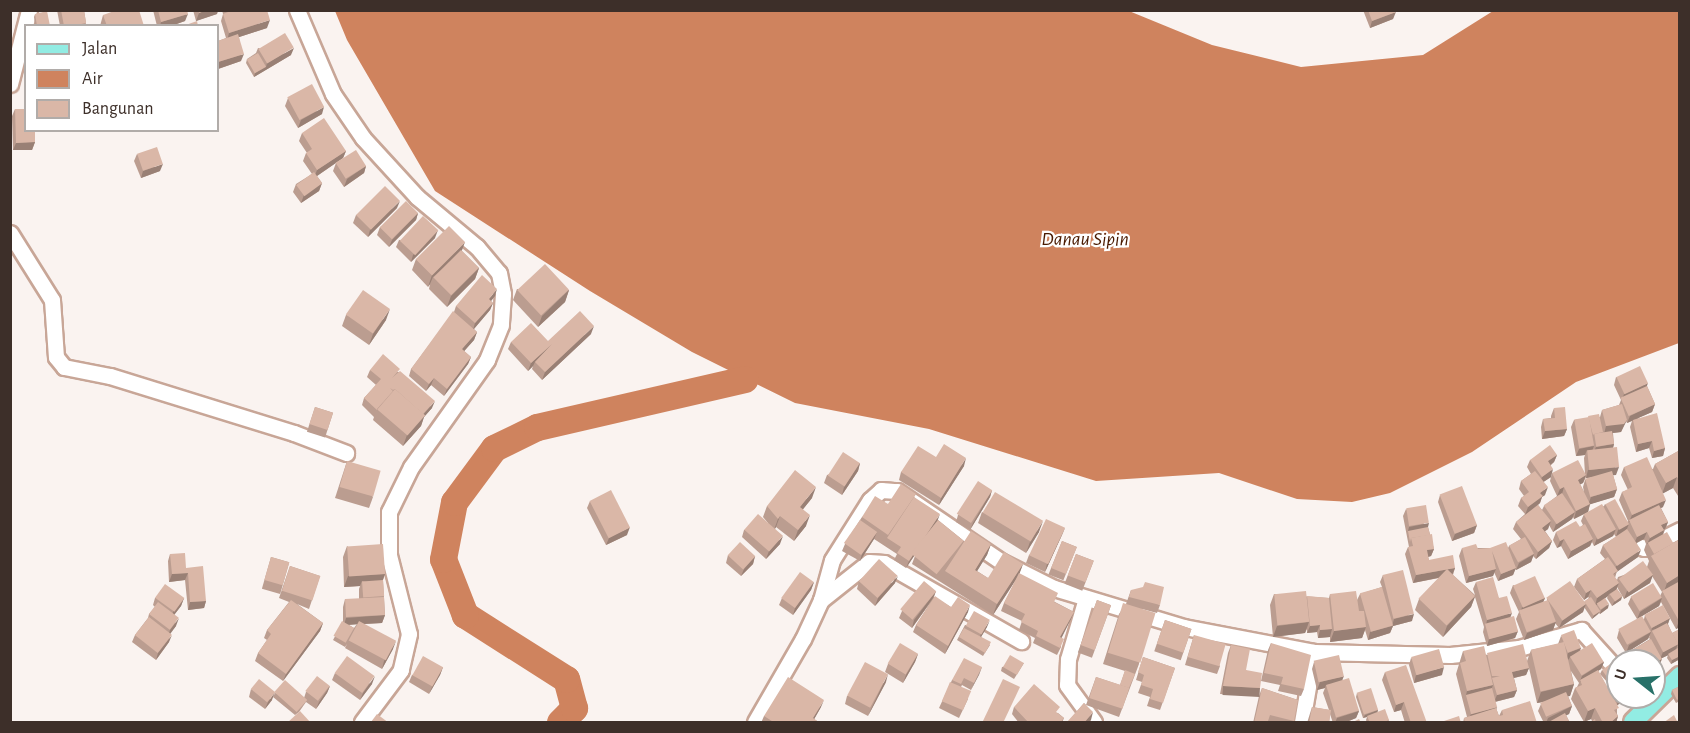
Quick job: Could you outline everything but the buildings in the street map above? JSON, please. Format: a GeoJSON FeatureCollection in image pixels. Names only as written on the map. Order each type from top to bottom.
{"type":"FeatureCollection","features":[{"type":"Feature","properties":{"kind":"main road"},"geometry":{"type":"LineString","coordinates":[[1666,686],[1680,676]]}},
{"type":"Feature","properties":{"kind":"main road"},"geometry":{"type":"LineString","coordinates":[[1633,723],[1641,709]]}},
{"type":"Feature","properties":{"kind":"street"},"geometry":{"type":"LineString","coordinates":[[297,10],[333,94],[363,138],[417,197],[477,247],[499,273],[503,294],[501,325],[487,360],[411,467],[388,512],[389,555],[409,634],[400,670],[362,723]]}},
{"type":"Feature","properties":{"kind":"street"},"geometry":{"type":"LineString","coordinates":[[10,84],[24,29]]}},
{"type":"Feature","properties":{"kind":"street"},"geometry":{"type":"LineString","coordinates":[[10,233],[52,300],[56,357],[64,367],[110,376],[294,433],[346,453]]}},
{"type":"Feature","properties":{"kind":"street"},"geometry":{"type":"LineString","coordinates":[[755,723],[821,600],[832,560],[870,500],[881,490],[891,490],[1002,562],[1053,588],[1184,627],[1314,652],[1476,654],[1519,648],[1581,630],[1606,658]]}},
{"type":"Feature","properties":{"kind":"street"},"geometry":{"type":"LineString","coordinates":[[1620,515],[1636,547],[1644,548],[1680,530]]}},
{"type":"Feature","properties":{"kind":"street"},"geometry":{"type":"LineString","coordinates":[[821,600],[869,562],[884,563],[1021,641]]}},
{"type":"Feature","properties":{"kind":"street"},"geometry":{"type":"LineString","coordinates":[[1086,598],[1068,659],[1067,685],[1094,723]]}},
{"type":"Feature","properties":{"kind":"street"},"geometry":{"type":"LineString","coordinates":[[1302,723],[1314,652]]}},
{"type":"Feature","properties":{"kind":"water","name":"Danau Sipin"},"geometry":{"type":"Polygon","coordinates":[[[335,11],[1129,11],[1212,45],[1301,67],[1423,55],[1493,11],[1679,11],[1679,343],[1576,382],[1472,452],[1390,493],[1352,502],[1297,499],[1219,473],[1096,481],[929,429],[795,403],[692,352],[590,291],[435,191],[347,40],[335,11]]]}},
{"type":"Feature","properties":{"kind":"waterway"},"geometry":{"type":"LineString","coordinates":[[560,722],[574,708],[566,679],[465,615],[443,559],[454,502],[494,448],[537,427],[745,379]]}}]}
